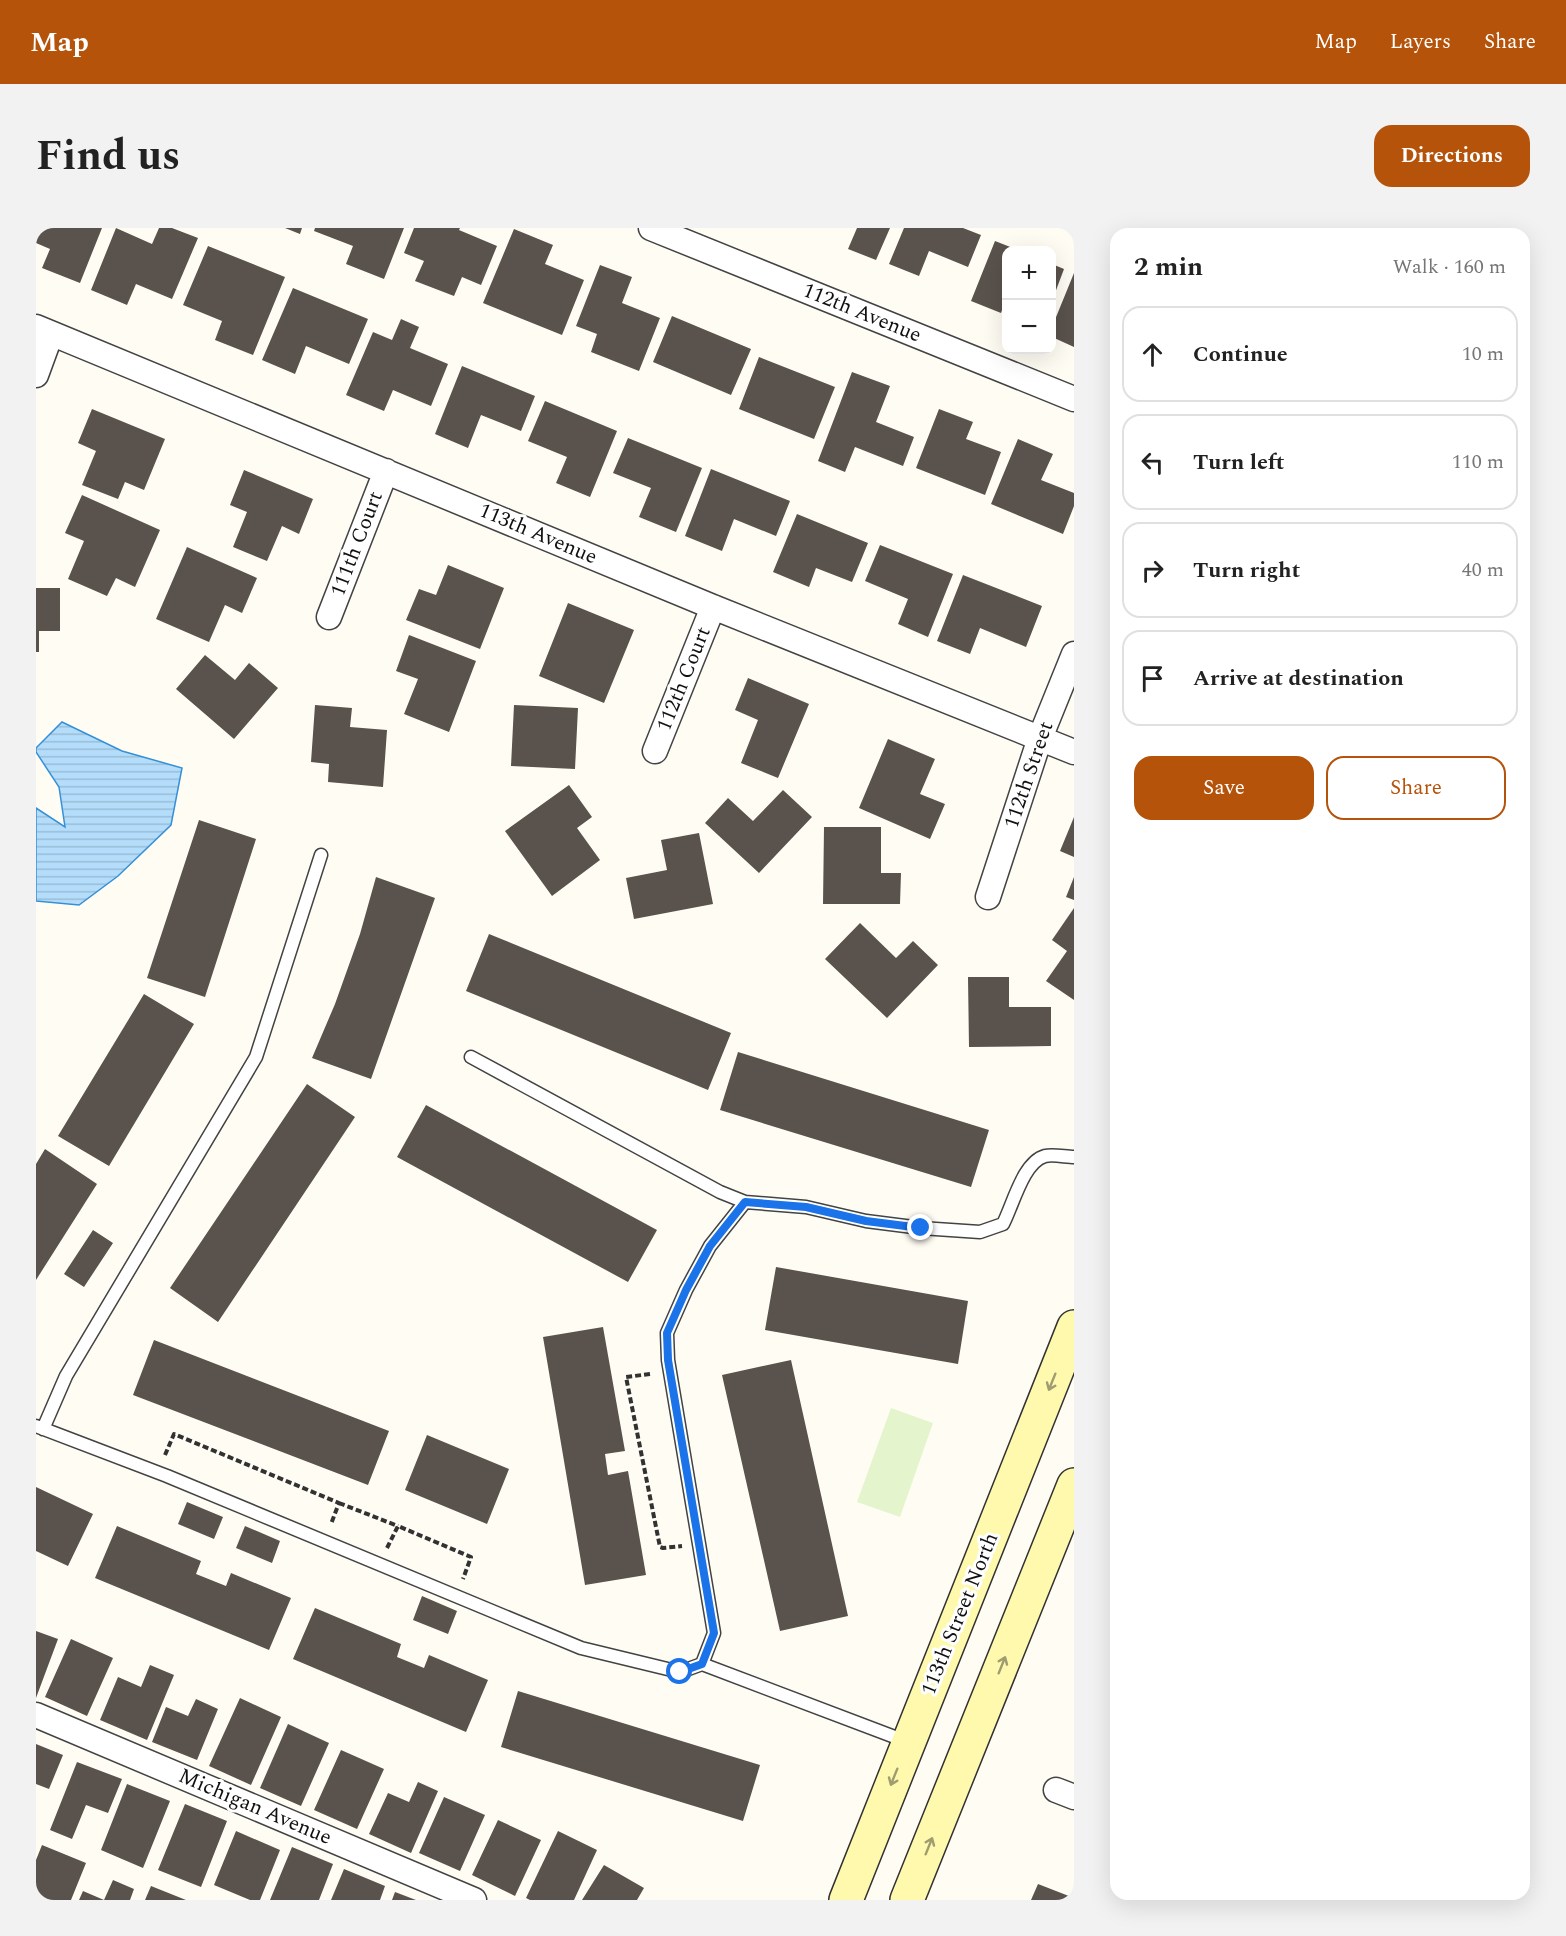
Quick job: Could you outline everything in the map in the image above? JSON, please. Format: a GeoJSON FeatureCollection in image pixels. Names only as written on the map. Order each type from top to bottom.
{"type":"FeatureCollection","features":[{"type":"Feature","properties":{"kind":"main road","name":"113th Street North"},"geometry":{"type":"LineString","coordinates":[[846,1900],[1074,1328]]}},
{"type":"Feature","properties":{"kind":"main road"},"geometry":{"type":"LineString","coordinates":[[907,1900],[1074,1485]]}},
{"type":"Feature","properties":{"kind":"street","name":"112th Avenue"},"geometry":{"type":"LineString","coordinates":[[651,228],[1074,399]]}},
{"type":"Feature","properties":{"kind":"street"},"geometry":{"type":"LineString","coordinates":[[36,375],[44,331]]}},
{"type":"Feature","properties":{"kind":"street","name":"113th Avenue"},"geometry":{"type":"LineString","coordinates":[[44,331],[713,607],[1074,752]]}},
{"type":"Feature","properties":{"kind":"street","name":"111th Court"},"geometry":{"type":"LineString","coordinates":[[328,617],[386,471]]}},
{"type":"Feature","properties":{"kind":"street","name":"112th Court"},"geometry":{"type":"LineString","coordinates":[[655,751],[713,607]]}},
{"type":"Feature","properties":{"kind":"street","name":"112th Street"},"geometry":{"type":"LineString","coordinates":[[988,897],[1040,738],[1074,654]]}},
{"type":"Feature","properties":{"kind":"street","name":"Michigan Avenue"},"geometry":{"type":"LineString","coordinates":[[36,1715],[474,1900]]}},
{"type":"Feature","properties":{"kind":"lane"},"geometry":{"type":"LineString","coordinates":[[321,855],[256,1057],[66,1376],[39,1428],[167,1476],[581,1648],[680,1672],[702,1664],[909,1742]]}},
{"type":"Feature","properties":{"kind":"lane"},"geometry":{"type":"LineString","coordinates":[[471,1057],[720,1192],[745,1202],[806,1207],[866,1221],[910,1227],[980,1232],[1003,1224],[1027,1168],[1044,1156],[1074,1157]]}},
{"type":"Feature","properties":{"kind":"lane"},"geometry":{"type":"LineString","coordinates":[[702,1664],[714,1633],[670,1372],[667,1333],[686,1290],[710,1246],[745,1202]]}},
{"type":"Feature","properties":{"kind":"path"},"geometry":{"type":"LineString","coordinates":[[670,1372],[626,1377],[660,1547],[684,1546]]}},
{"type":"Feature","properties":{"kind":"path"},"geometry":{"type":"LineString","coordinates":[[156,1456],[164,1459],[174,1434],[471,1557],[462,1579],[473,1583]]}},
{"type":"Feature","properties":{"kind":"path"},"geometry":{"type":"LineString","coordinates":[[339,1503],[330,1526],[339,1529]]}},
{"type":"Feature","properties":{"kind":"path"},"geometry":{"type":"LineString","coordinates":[[378,1545],[387,1548],[398,1526]]}},
{"type":"Feature","properties":{"kind":"green space"},"geometry":{"type":"Polygon","coordinates":[[[891,1408],[933,1423],[900,1517],[857,1502],[891,1408]]]}},
{"type":"Feature","properties":{"kind":"water"},"geometry":{"type":"Polygon","coordinates":[[[62,722],[122,751],[182,768],[171,825],[118,876],[79,905],[36,901],[36,808],[65,827],[59,787],[36,752],[36,748],[62,722]]]}},
{"type":"Feature","properties":{"kind":"building"},"geometry":{"type":"Polygon","coordinates":[[[36,228],[102,228],[80,283],[42,268],[50,249],[36,243],[36,228]]]}},
{"type":"Feature","properties":{"kind":"building"},"geometry":{"type":"Polygon","coordinates":[[[116,228],[152,244],[159,228],[172,228],[198,238],[172,299],[136,284],[127,305],[91,290],[116,228]]]}},
{"type":"Feature","properties":{"kind":"building"},"geometry":{"type":"Polygon","coordinates":[[[285,228],[302,228],[300,234],[285,228]]]}},
{"type":"Feature","properties":{"kind":"building"},"geometry":{"type":"Polygon","coordinates":[[[315,228],[404,228],[384,279],[346,264],[353,246],[314,231],[315,228]]]}},
{"type":"Feature","properties":{"kind":"building"},"geometry":{"type":"Polygon","coordinates":[[[414,228],[460,228],[459,230],[497,246],[481,285],[462,277],[454,296],[415,281],[424,261],[404,253],[414,228]]]}},
{"type":"Feature","properties":{"kind":"building"},"geometry":{"type":"Polygon","coordinates":[[[857,228],[890,228],[876,260],[848,249],[857,228]]]}},
{"type":"Feature","properties":{"kind":"building"},"geometry":{"type":"Polygon","coordinates":[[[904,228],[963,228],[981,235],[968,267],[929,251],[919,276],[889,264],[904,228]]]}},
{"type":"Feature","properties":{"kind":"building"},"geometry":{"type":"Polygon","coordinates":[[[514,229],[553,245],[545,264],[584,280],[562,335],[483,303],[514,229]]]}},
{"type":"Feature","properties":{"kind":"building"},"geometry":{"type":"Polygon","coordinates":[[[995,241],[1008,246],[1002,246],[1001,313],[971,301],[995,241]]]}},
{"type":"Feature","properties":{"kind":"building"},"geometry":{"type":"Polygon","coordinates":[[[208,246],[285,277],[253,355],[215,340],[222,321],[183,305],[208,246]]]}},
{"type":"Feature","properties":{"kind":"building"},"geometry":{"type":"Polygon","coordinates":[[[600,265],[632,277],[622,303],[660,318],[639,371],[591,352],[597,334],[576,326],[600,265]]]}},
{"type":"Feature","properties":{"kind":"building"},"geometry":{"type":"Polygon","coordinates":[[[1056,266],[1064,269],[1056,290],[1056,266]]]}},
{"type":"Feature","properties":{"kind":"building"},"geometry":{"type":"Polygon","coordinates":[[[1074,273],[1074,347],[1056,339],[1056,317],[1074,273]]]}},
{"type":"Feature","properties":{"kind":"building"},"geometry":{"type":"Polygon","coordinates":[[[293,288],[368,319],[349,364],[306,346],[295,374],[262,360],[293,288]]]}},
{"type":"Feature","properties":{"kind":"building"},"geometry":{"type":"Polygon","coordinates":[[[672,316],[751,349],[731,395],[653,362],[672,316]]]}},
{"type":"Feature","properties":{"kind":"building"},"geometry":{"type":"Polygon","coordinates":[[[401,319],[419,327],[410,348],[448,364],[431,406],[393,390],[384,411],[346,395],[373,332],[392,340],[401,319]]]}},
{"type":"Feature","properties":{"kind":"building"},"geometry":{"type":"Polygon","coordinates":[[[759,357],[835,387],[814,439],[739,409],[759,357]]]}},
{"type":"Feature","properties":{"kind":"building"},"geometry":{"type":"Polygon","coordinates":[[[462,366],[535,396],[521,431],[481,415],[468,448],[435,434],[462,366]]]}},
{"type":"Feature","properties":{"kind":"building"},"geometry":{"type":"Polygon","coordinates":[[[852,372],[890,386],[876,422],[914,437],[903,466],[855,447],[845,472],[818,461],[852,372]]]}},
{"type":"Feature","properties":{"kind":"building"},"geometry":{"type":"Polygon","coordinates":[[[545,401],[617,431],[590,497],[556,483],[567,457],[528,441],[545,401]]]}},
{"type":"Feature","properties":{"kind":"building"},"geometry":{"type":"Polygon","coordinates":[[[92,409],[165,439],[144,490],[125,482],[118,499],[82,485],[96,451],[78,443],[92,409]]]}},
{"type":"Feature","properties":{"kind":"building"},"geometry":{"type":"Polygon","coordinates":[[[939,409],[973,422],[966,439],[1001,452],[985,495],[916,468],[939,409]]]}},
{"type":"Feature","properties":{"kind":"building"},"geometry":{"type":"Polygon","coordinates":[[[628,438],[702,468],[676,532],[639,517],[651,488],[613,473],[628,438]]]}},
{"type":"Feature","properties":{"kind":"building"},"geometry":{"type":"Polygon","coordinates":[[[1018,439],[1053,454],[1041,480],[1074,493],[1074,506],[1063,534],[991,504],[1018,439]]]}},
{"type":"Feature","properties":{"kind":"building"},"geometry":{"type":"Polygon","coordinates":[[[711,469],[790,501],[776,536],[734,519],[722,551],[685,536],[711,469]]]}},
{"type":"Feature","properties":{"kind":"building"},"geometry":{"type":"Polygon","coordinates":[[[244,470],[313,499],[299,534],[282,526],[267,561],[233,547],[247,512],[230,505],[244,470]]]}},
{"type":"Feature","properties":{"kind":"building"},"geometry":{"type":"Polygon","coordinates":[[[82,495],[160,530],[135,587],[116,578],[107,596],[68,579],[84,541],[65,533],[82,495]]]}},
{"type":"Feature","properties":{"kind":"building"},"geometry":{"type":"Polygon","coordinates":[[[797,514],[868,543],[852,582],[816,568],[809,587],[773,572],[797,514]]]}},
{"type":"Feature","properties":{"kind":"building"},"geometry":{"type":"Polygon","coordinates":[[[880,545],[953,574],[928,637],[898,624],[908,599],[865,581],[880,545]]]}},
{"type":"Feature","properties":{"kind":"building"},"geometry":{"type":"Polygon","coordinates":[[[187,547],[257,578],[242,613],[225,605],[209,642],[156,619],[187,547]]]}},
{"type":"Feature","properties":{"kind":"building"},"geometry":{"type":"Polygon","coordinates":[[[448,565],[504,588],[480,649],[406,620],[419,589],[436,595],[448,565]]]}},
{"type":"Feature","properties":{"kind":"building"},"geometry":{"type":"Polygon","coordinates":[[[963,575],[1042,606],[1026,647],[980,628],[970,654],[937,641],[963,575]]]}},
{"type":"Feature","properties":{"kind":"building"},"geometry":{"type":"Polygon","coordinates":[[[36,588],[60,588],[60,631],[39,631],[39,652],[36,652],[36,588]]]}},
{"type":"Feature","properties":{"kind":"building"},"geometry":{"type":"Polygon","coordinates":[[[568,603],[634,630],[604,703],[539,676],[568,603]]]}},
{"type":"Feature","properties":{"kind":"building"},"geometry":{"type":"Polygon","coordinates":[[[409,635],[476,661],[449,732],[404,714],[418,679],[396,671],[409,635]]]}},
{"type":"Feature","properties":{"kind":"building"},"geometry":{"type":"Polygon","coordinates":[[[205,655],[235,680],[249,663],[278,688],[234,739],[176,689],[205,655]]]}},
{"type":"Feature","properties":{"kind":"building"},"geometry":{"type":"Polygon","coordinates":[[[748,678],[809,704],[778,778],[741,763],[758,720],[735,710],[748,678]]]}},
{"type":"Feature","properties":{"kind":"building"},"geometry":{"type":"Polygon","coordinates":[[[315,705],[352,708],[350,727],[387,730],[383,787],[328,782],[329,764],[311,762],[315,705]]]}},
{"type":"Feature","properties":{"kind":"building"},"geometry":{"type":"Polygon","coordinates":[[[514,705],[578,708],[575,769],[511,766],[514,705]]]}},
{"type":"Feature","properties":{"kind":"building"},"geometry":{"type":"Polygon","coordinates":[[[888,739],[935,759],[920,794],[945,804],[930,839],[859,808],[888,739]]]}},
{"type":"Feature","properties":{"kind":"building"},"geometry":{"type":"Polygon","coordinates":[[[569,785],[592,817],[577,828],[600,860],[552,896],[505,831],[569,785]]]}},
{"type":"Feature","properties":{"kind":"building"},"geometry":{"type":"Polygon","coordinates":[[[783,790],[812,817],[759,873],[705,823],[728,798],[753,821],[783,790]]]}},
{"type":"Feature","properties":{"kind":"building"},"geometry":{"type":"Polygon","coordinates":[[[1074,817],[1074,857],[1060,851],[1074,817]]]}},
{"type":"Feature","properties":{"kind":"building"},"geometry":{"type":"Polygon","coordinates":[[[199,820],[256,839],[205,997],[147,978],[199,820]]]}},
{"type":"Feature","properties":{"kind":"building"},"geometry":{"type":"Polygon","coordinates":[[[824,827],[881,827],[881,873],[901,873],[900,904],[823,904],[824,827]]]}},
{"type":"Feature","properties":{"kind":"building"},"geometry":{"type":"Polygon","coordinates":[[[699,833],[713,904],[634,919],[626,878],[667,870],[661,840],[699,833]]]}},
{"type":"Feature","properties":{"kind":"building"},"geometry":{"type":"Polygon","coordinates":[[[376,877],[435,898],[371,1079],[312,1058],[335,1004],[360,934],[376,877]]]}},
{"type":"Feature","properties":{"kind":"building"},"geometry":{"type":"Polygon","coordinates":[[[1074,877],[1074,900],[1066,897],[1074,877]]]}},
{"type":"Feature","properties":{"kind":"building"},"geometry":{"type":"Polygon","coordinates":[[[1074,908],[1074,1000],[1046,981],[1067,951],[1052,940],[1074,908]]]}},
{"type":"Feature","properties":{"kind":"building"},"geometry":{"type":"Polygon","coordinates":[[[860,923],[896,958],[913,941],[938,965],[887,1018],[825,959],[860,923]]]}},
{"type":"Feature","properties":{"kind":"building"},"geometry":{"type":"Polygon","coordinates":[[[489,934],[731,1033],[708,1090],[466,991],[489,934]]]}},
{"type":"Feature","properties":{"kind":"building"},"geometry":{"type":"Polygon","coordinates":[[[968,977],[1009,977],[1009,1007],[1051,1007],[1051,1046],[969,1047],[968,977]]]}},
{"type":"Feature","properties":{"kind":"building"},"geometry":{"type":"Polygon","coordinates":[[[144,994],[194,1024],[109,1166],[58,1136],[144,994]]]}},
{"type":"Feature","properties":{"kind":"building"},"geometry":{"type":"Polygon","coordinates":[[[738,1052],[989,1130],[971,1187],[720,1110],[738,1052]]]}},
{"type":"Feature","properties":{"kind":"building"},"geometry":{"type":"Polygon","coordinates":[[[307,1084],[355,1117],[218,1322],[170,1288],[307,1084]]]}},
{"type":"Feature","properties":{"kind":"building"},"geometry":{"type":"Polygon","coordinates":[[[426,1105],[657,1230],[628,1282],[397,1157],[426,1105]]]}},
{"type":"Feature","properties":{"kind":"building"},"geometry":{"type":"Polygon","coordinates":[[[45,1149],[97,1184],[36,1280],[36,1164],[45,1149]]]}},
{"type":"Feature","properties":{"kind":"building"},"geometry":{"type":"Polygon","coordinates":[[[93,1230],[113,1243],[84,1287],[64,1274],[93,1230]]]}},
{"type":"Feature","properties":{"kind":"building"},"geometry":{"type":"Polygon","coordinates":[[[776,1267],[968,1301],[958,1364],[765,1330],[776,1267]]]}},
{"type":"Feature","properties":{"kind":"building"},"geometry":{"type":"Polygon","coordinates":[[[603,1327],[625,1451],[605,1454],[608,1475],[628,1471],[646,1575],[585,1585],[543,1337],[603,1327]]]}},
{"type":"Feature","properties":{"kind":"building"},"geometry":{"type":"Polygon","coordinates":[[[154,1340],[389,1431],[368,1485],[133,1395],[154,1340]]]}},
{"type":"Feature","properties":{"kind":"building"},"geometry":{"type":"Polygon","coordinates":[[[791,1360],[848,1616],[780,1631],[722,1375],[791,1360]]]}},
{"type":"Feature","properties":{"kind":"building"},"geometry":{"type":"Polygon","coordinates":[[[427,1435],[509,1469],[487,1524],[405,1490],[427,1435]]]}},
{"type":"Feature","properties":{"kind":"building"},"geometry":{"type":"Polygon","coordinates":[[[36,1487],[93,1514],[68,1566],[36,1551],[36,1487]]]}},
{"type":"Feature","properties":{"kind":"building"},"geometry":{"type":"Polygon","coordinates":[[[187,1502],[223,1517],[214,1539],[178,1524],[187,1502]]]}},
{"type":"Feature","properties":{"kind":"building"},"geometry":{"type":"Polygon","coordinates":[[[117,1526],[201,1561],[196,1574],[226,1586],[231,1573],[291,1598],[269,1650],[95,1578],[117,1526]]]}},
{"type":"Feature","properties":{"kind":"building"},"geometry":{"type":"Polygon","coordinates":[[[245,1526],[280,1541],[272,1563],[236,1548],[245,1526]]]}},
{"type":"Feature","properties":{"kind":"building"},"geometry":{"type":"Polygon","coordinates":[[[422,1596],[457,1611],[448,1634],[413,1620],[422,1596]]]}},
{"type":"Feature","properties":{"kind":"building"},"geometry":{"type":"Polygon","coordinates":[[[315,1608],[401,1644],[397,1657],[424,1668],[429,1655],[488,1680],[466,1732],[293,1659],[315,1608]]]}},
{"type":"Feature","properties":{"kind":"building"},"geometry":{"type":"Polygon","coordinates":[[[36,1631],[58,1639],[36,1698],[36,1631]]]}},
{"type":"Feature","properties":{"kind":"building"},"geometry":{"type":"Polygon","coordinates":[[[71,1639],[113,1658],[87,1716],[45,1697],[71,1639]]]}},
{"type":"Feature","properties":{"kind":"building"},"geometry":{"type":"Polygon","coordinates":[[[150,1665],[174,1675],[147,1740],[100,1720],[118,1677],[141,1687],[150,1665]]]}},
{"type":"Feature","properties":{"kind":"building"},"geometry":{"type":"Polygon","coordinates":[[[518,1691],[760,1765],[743,1821],[501,1747],[518,1691]]]}},
{"type":"Feature","properties":{"kind":"building"},"geometry":{"type":"Polygon","coordinates":[[[240,1698],[281,1717],[251,1785],[209,1766],[240,1698]]]}},
{"type":"Feature","properties":{"kind":"building"},"geometry":{"type":"Polygon","coordinates":[[[196,1699],[218,1709],[197,1760],[152,1742],[166,1707],[188,1716],[196,1699]]]}},
{"type":"Feature","properties":{"kind":"building"},"geometry":{"type":"Polygon","coordinates":[[[288,1724],[329,1743],[301,1806],[260,1788],[288,1724]]]}},
{"type":"Feature","properties":{"kind":"building"},"geometry":{"type":"Polygon","coordinates":[[[36,1744],[63,1755],[49,1789],[36,1784],[36,1744]]]}},
{"type":"Feature","properties":{"kind":"building"},"geometry":{"type":"Polygon","coordinates":[[[341,1750],[384,1769],[357,1829],[314,1810],[341,1750]]]}},
{"type":"Feature","properties":{"kind":"building"},"geometry":{"type":"Polygon","coordinates":[[[77,1762],[122,1779],[108,1813],[86,1805],[72,1839],[50,1830],[77,1762]]]}},
{"type":"Feature","properties":{"kind":"building"},"geometry":{"type":"Polygon","coordinates":[[[418,1782],[438,1791],[411,1853],[369,1834],[388,1793],[409,1802],[418,1782]]]}},
{"type":"Feature","properties":{"kind":"building"},"geometry":{"type":"Polygon","coordinates":[[[127,1784],[170,1801],[143,1868],[101,1850],[127,1784]]]}},
{"type":"Feature","properties":{"kind":"building"},"geometry":{"type":"Polygon","coordinates":[[[444,1797],[485,1815],[460,1871],[419,1853],[444,1797]]]}},
{"type":"Feature","properties":{"kind":"building"},"geometry":{"type":"Polygon","coordinates":[[[185,1804],[227,1821],[201,1887],[158,1870],[185,1804]]]}},
{"type":"Feature","properties":{"kind":"building"},"geometry":{"type":"Polygon","coordinates":[[[498,1820],[541,1840],[515,1896],[472,1875],[498,1820]]]}},
{"type":"Feature","properties":{"kind":"building"},"geometry":{"type":"Polygon","coordinates":[[[236,1831],[280,1850],[260,1900],[250,1900],[214,1885],[236,1831]]]}},
{"type":"Feature","properties":{"kind":"building"},"geometry":{"type":"Polygon","coordinates":[[[558,1831],[597,1850],[574,1900],[530,1900],[526,1898],[558,1831]]]}},
{"type":"Feature","properties":{"kind":"building"},"geometry":{"type":"Polygon","coordinates":[[[42,1845],[86,1863],[71,1900],[36,1900],[36,1860],[42,1845]]]}},
{"type":"Feature","properties":{"kind":"building"},"geometry":{"type":"Polygon","coordinates":[[[292,1847],[333,1864],[319,1900],[270,1900],[292,1847]]]}},
{"type":"Feature","properties":{"kind":"building"},"geometry":{"type":"Polygon","coordinates":[[[604,1865],[644,1888],[637,1900],[582,1900],[604,1865]]]}},
{"type":"Feature","properties":{"kind":"building"},"geometry":{"type":"Polygon","coordinates":[[[344,1869],[385,1886],[380,1900],[331,1900],[344,1869]]]}},
{"type":"Feature","properties":{"kind":"building"},"geometry":{"type":"Polygon","coordinates":[[[113,1880],[134,1889],[130,1900],[104,1900],[113,1880]]]}},
{"type":"Feature","properties":{"kind":"building"},"geometry":{"type":"Polygon","coordinates":[[[1038,1884],[1074,1898],[1074,1900],[1031,1900],[1038,1884]]]}},
{"type":"Feature","properties":{"kind":"building"},"geometry":{"type":"Polygon","coordinates":[[[151,1886],[186,1900],[145,1900],[151,1886]]]}},
{"type":"Feature","properties":{"kind":"building"},"geometry":{"type":"Polygon","coordinates":[[[83,1891],[104,1900],[79,1900],[83,1891]]]}},
{"type":"Feature","properties":{"kind":"building"},"geometry":{"type":"Polygon","coordinates":[[[395,1892],[416,1900],[392,1900],[395,1892]]]}},
{"type":"Feature","properties":{"kind":"route"},"geometry":{"type":"LineString","coordinates":[[680,1672],[702,1664],[714,1633],[668,1360],[667,1333],[686,1290],[710,1246],[745,1202],[806,1207],[866,1221],[921,1228]]}}]}
